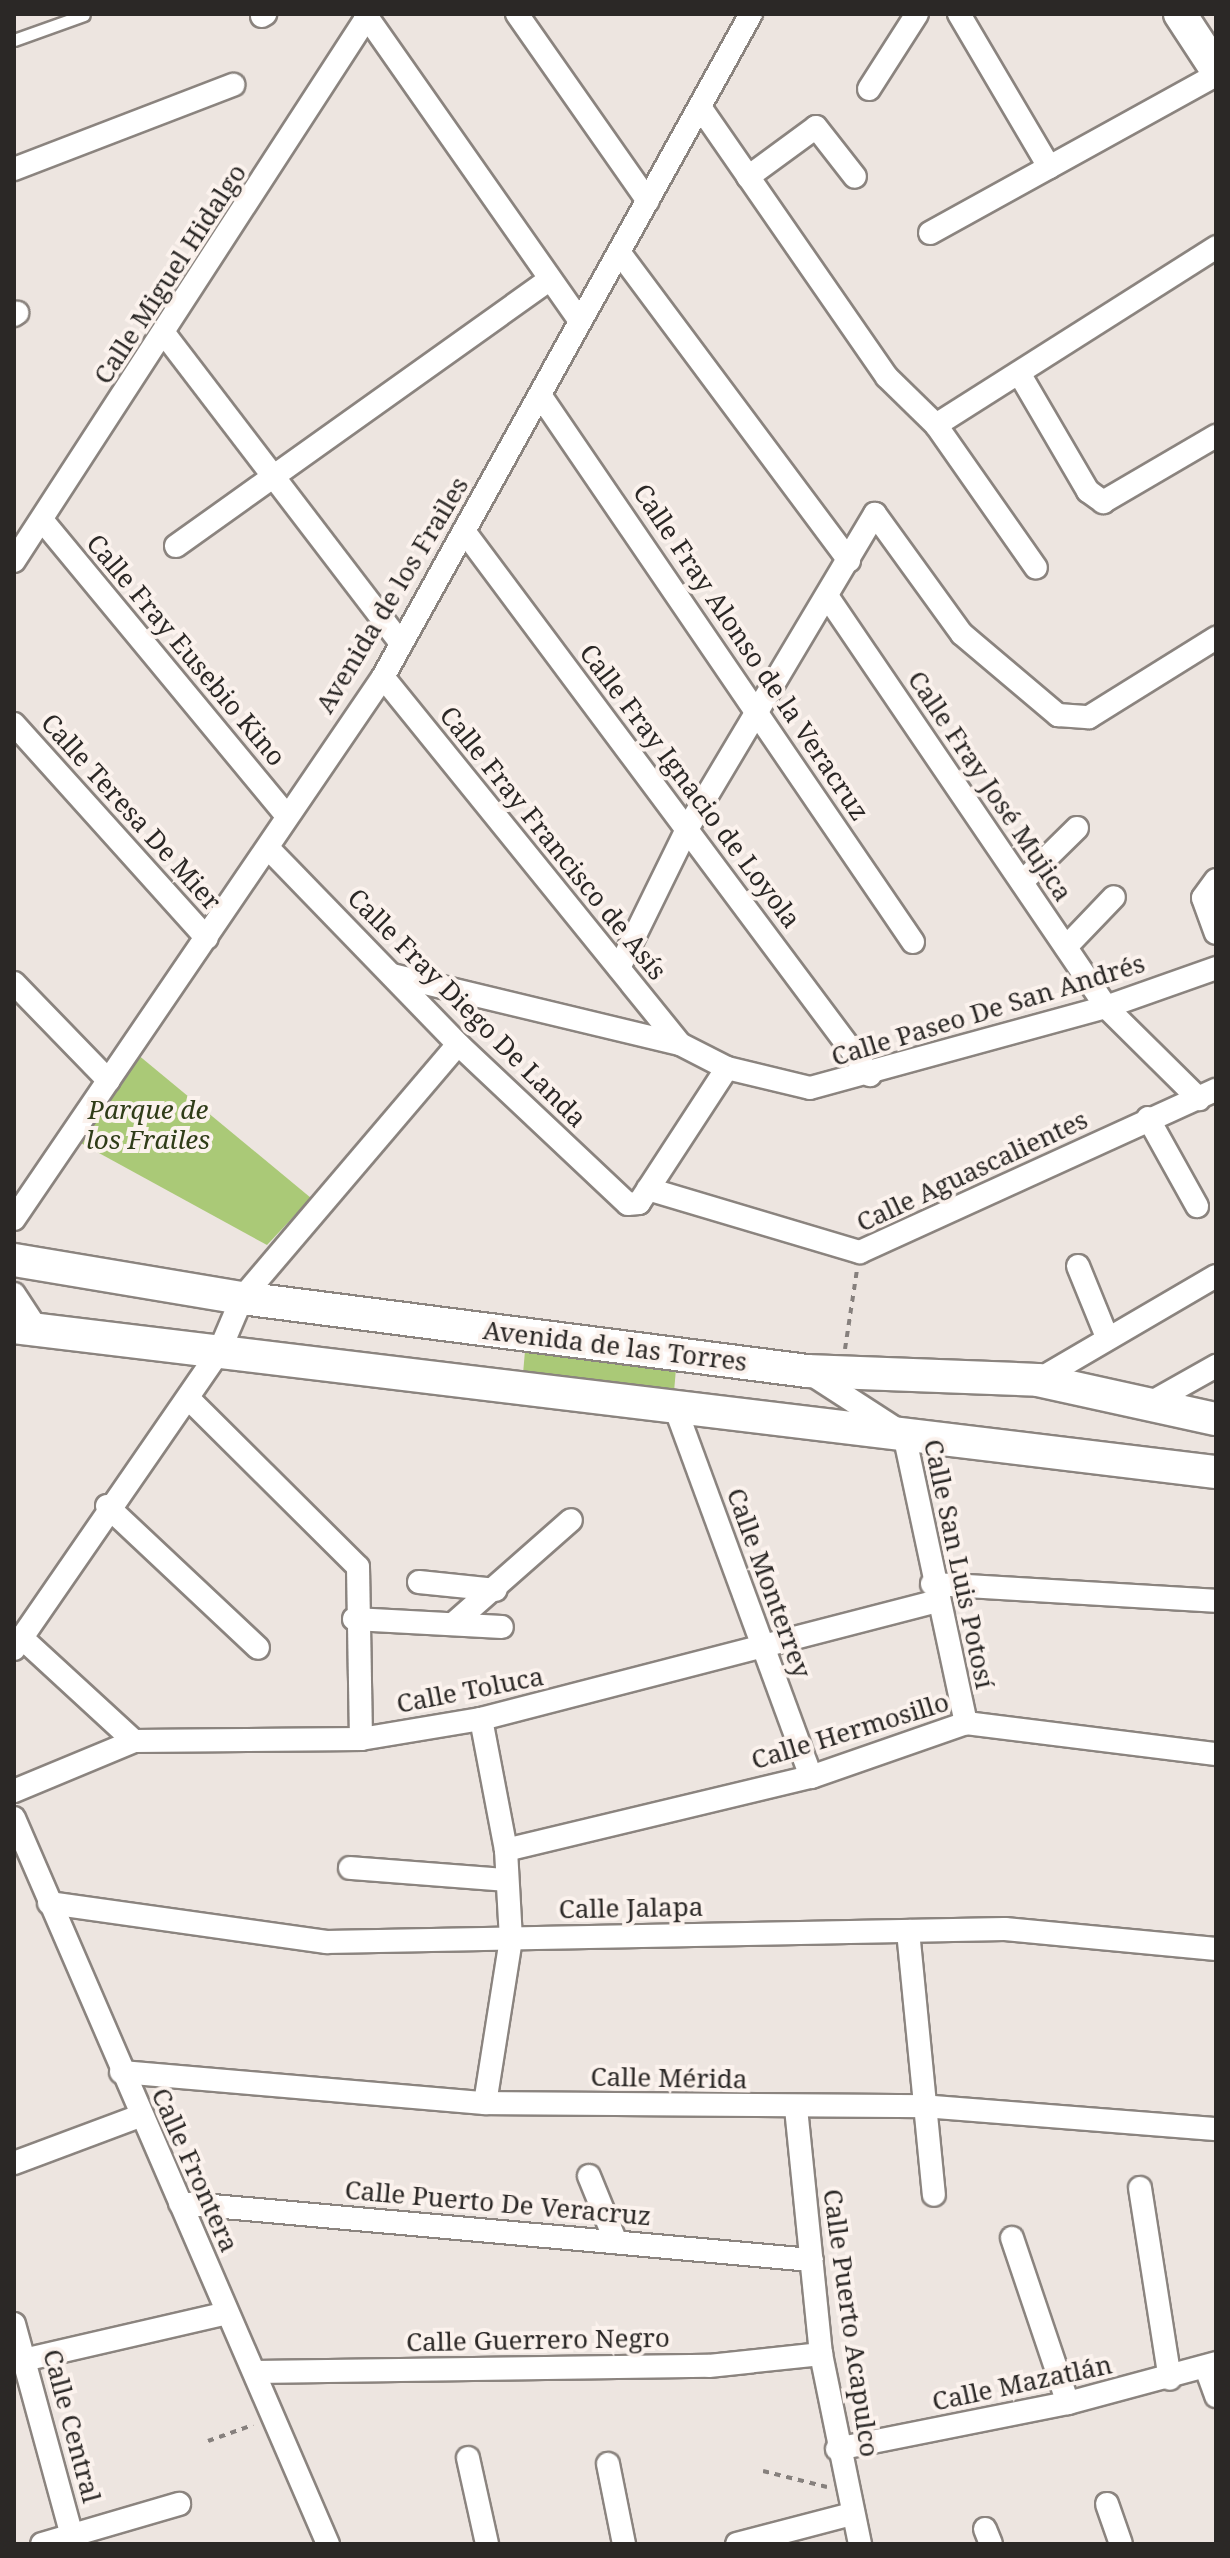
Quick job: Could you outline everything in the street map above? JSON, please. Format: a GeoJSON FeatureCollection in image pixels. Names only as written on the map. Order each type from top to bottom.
{"type":"FeatureCollection","features":[{"type":"Feature","properties":{"kind":"street"},"geometry":{"type":"LineString","coordinates":[[517,14],[648,201]]}},
{"type":"Feature","properties":{"kind":"street","name":"Avenida de los Frailes"},"geometry":{"type":"LineString","coordinates":[[14,1219],[269,849],[286,815],[383,677],[751,14]]}},
{"type":"Feature","properties":{"kind":"street"},"geometry":{"type":"LineString","coordinates":[[869,89],[917,14]]}},
{"type":"Feature","properties":{"kind":"street"},"geometry":{"type":"LineString","coordinates":[[959,14],[1049,167]]}},
{"type":"Feature","properties":{"kind":"street"},"geometry":{"type":"LineString","coordinates":[[930,233],[1216,72],[1180,14]]}},
{"type":"Feature","properties":{"kind":"street"},"geometry":{"type":"LineString","coordinates":[[367,15],[580,321]]}},
{"type":"Feature","properties":{"kind":"street","name":"Calle Miguel Hidalgo"},"geometry":{"type":"LineString","coordinates":[[14,561],[166,336],[367,15]]}},
{"type":"Feature","properties":{"kind":"street"},"geometry":{"type":"LineString","coordinates":[[14,169],[233,85]]}},
{"type":"Feature","properties":{"kind":"street"},"geometry":{"type":"LineString","coordinates":[[700,107],[887,377],[936,425],[1036,568]]}},
{"type":"Feature","properties":{"kind":"street"},"geometry":{"type":"LineString","coordinates":[[748,177],[816,127],[855,177]]}},
{"type":"Feature","properties":{"kind":"street"},"geometry":{"type":"LineString","coordinates":[[936,425],[1216,247]]}},
{"type":"Feature","properties":{"kind":"street"},"geometry":{"type":"LineString","coordinates":[[619,252],[849,561]]}},
{"type":"Feature","properties":{"kind":"street"},"geometry":{"type":"LineString","coordinates":[[176,546],[549,280]]}},
{"type":"Feature","properties":{"kind":"street"},"geometry":{"type":"LineString","coordinates":[[166,336],[275,473],[401,643]]}},
{"type":"Feature","properties":{"kind":"street"},"geometry":{"type":"LineString","coordinates":[[1019,373],[1088,491],[1103,502],[1216,436]]}},
{"type":"Feature","properties":{"kind":"street","name":"Calle Fray Alonso de la Veracruz"},"geometry":{"type":"LineString","coordinates":[[540,395],[759,710],[913,942]]}},
{"type":"Feature","properties":{"kind":"street"},"geometry":{"type":"LineString","coordinates":[[619,968],[687,829],[875,514],[962,634],[1058,715],[1089,717],[1216,638]]}},
{"type":"Feature","properties":{"kind":"street","name":"Calle Fray Eusebio Kino"},"geometry":{"type":"LineString","coordinates":[[42,520],[286,815]]}},
{"type":"Feature","properties":{"kind":"street","name":"Calle Fray Ignacio de Loyola"},"geometry":{"type":"LineString","coordinates":[[464,531],[870,1075]]}},
{"type":"Feature","properties":{"kind":"street","name":"Calle Fray José Mujica"},"geometry":{"type":"LineString","coordinates":[[827,596],[1106,1007],[1208,1094]]}},
{"type":"Feature","properties":{"kind":"street","name":"Calle Fray Francisco de Asís"},"geometry":{"type":"LineString","coordinates":[[383,677],[680,1044]]}},
{"type":"Feature","properties":{"kind":"street","name":"Calle Teresa De Mier"},"geometry":{"type":"LineString","coordinates":[[14,724],[207,938]]}},
{"type":"Feature","properties":{"kind":"street"},"geometry":{"type":"LineString","coordinates":[[1022,882],[1077,828]]}},
{"type":"Feature","properties":{"kind":"street","name":"Calle Fray Diego De Landa"},"geometry":{"type":"LineString","coordinates":[[269,849],[458,1044],[628,1204],[648,1189]]}},
{"type":"Feature","properties":{"kind":"street"},"geometry":{"type":"LineString","coordinates":[[1209,889],[1216,933]]}},
{"type":"Feature","properties":{"kind":"street"},"geometry":{"type":"LineString","coordinates":[[1066,947],[1114,897]]}},
{"type":"Feature","properties":{"kind":"street","name":"Calle Paseo De San Andrés"},"geometry":{"type":"LineString","coordinates":[[680,1044],[727,1068],[810,1088],[870,1075],[1106,1007],[1216,968]]}},
{"type":"Feature","properties":{"kind":"street"},"geometry":{"type":"LineString","coordinates":[[392,975],[680,1044]]}},
{"type":"Feature","properties":{"kind":"street"},"geometry":{"type":"LineString","coordinates":[[14,983],[109,1081]]}},
{"type":"Feature","properties":{"kind":"street"},"geometry":{"type":"LineString","coordinates":[[134,1741],[18,1643],[107,1506],[189,1399],[219,1352],[242,1298],[458,1044]]}},
{"type":"Feature","properties":{"kind":"street"},"geometry":{"type":"LineString","coordinates":[[727,1068],[648,1189],[860,1252]]}},
{"type":"Feature","properties":{"kind":"street","name":"Calle Aguascalientes"},"geometry":{"type":"LineString","coordinates":[[860,1252],[1148,1118],[1208,1094]]}},
{"type":"Feature","properties":{"kind":"street"},"geometry":{"type":"LineString","coordinates":[[1148,1118],[1197,1206]]}},
{"type":"Feature","properties":{"kind":"street","name":"Avenida de las Torres"},"geometry":{"type":"LineString","coordinates":[[14,1260],[242,1298],[807,1371],[1038,1380],[1142,1408],[1216,1419]]}},
{"type":"Feature","properties":{"kind":"street"},"geometry":{"type":"LineString","coordinates":[[1078,1266],[1107,1337]]}},
{"type":"Feature","properties":{"kind":"street"},"geometry":{"type":"LineString","coordinates":[[1038,1380],[1216,1276]]}},
{"type":"Feature","properties":{"kind":"street"},"geometry":{"type":"LineString","coordinates":[[14,1294],[26,1328]]}},
{"type":"Feature","properties":{"kind":"street","name":"Avenida de las Torres"},"geometry":{"type":"LineString","coordinates":[[26,1328],[1216,1472]]}},
{"type":"Feature","properties":{"kind":"street"},"geometry":{"type":"LineString","coordinates":[[1142,1408],[1216,1366]]}},
{"type":"Feature","properties":{"kind":"street","name":"Calle San Luis Potosí"},"geometry":{"type":"LineString","coordinates":[[807,1371],[904,1434],[934,1593],[966,1723]]}},
{"type":"Feature","properties":{"kind":"street"},"geometry":{"type":"LineString","coordinates":[[189,1399],[350,1556],[359,1578],[354,1619],[361,1739]]}},
{"type":"Feature","properties":{"kind":"street","name":"Calle Monterrey"},"geometry":{"type":"LineString","coordinates":[[675,1407],[811,1777]]}},
{"type":"Feature","properties":{"kind":"street"},"geometry":{"type":"LineString","coordinates":[[107,1506],[258,1648]]}},
{"type":"Feature","properties":{"kind":"street"},"geometry":{"type":"LineString","coordinates":[[453,1624],[496,1590],[571,1520]]}},
{"type":"Feature","properties":{"kind":"street"},"geometry":{"type":"LineString","coordinates":[[419,1582],[496,1590]]}},
{"type":"Feature","properties":{"kind":"street","name":"Calle Toluca"},"geometry":{"type":"LineString","coordinates":[[14,1791],[134,1741],[361,1739],[481,1719],[763,1650],[934,1593],[1216,1601]]}},
{"type":"Feature","properties":{"kind":"street"},"geometry":{"type":"LineString","coordinates":[[354,1619],[502,1627]]}},
{"type":"Feature","properties":{"kind":"street"},"geometry":{"type":"LineString","coordinates":[[481,1719],[506,1850],[511,1939],[485,2103]]}},
{"type":"Feature","properties":{"kind":"street","name":"Calle Hermosillo"},"geometry":{"type":"LineString","coordinates":[[506,1850],[811,1777],[966,1723],[1216,1754]]}},
{"type":"Feature","properties":{"kind":"street","name":"Calle Frontera"},"geometry":{"type":"LineString","coordinates":[[14,1818],[140,2116],[328,2544]]}},
{"type":"Feature","properties":{"kind":"street"},"geometry":{"type":"LineString","coordinates":[[350,1868],[507,1880]]}},
{"type":"Feature","properties":{"kind":"street","name":"Calle Jalapa"},"geometry":{"type":"LineString","coordinates":[[49,1903],[326,1942],[1005,1929],[1216,1949]]}},
{"type":"Feature","properties":{"kind":"street"},"geometry":{"type":"LineString","coordinates":[[908,1931],[922,2106],[934,2195]]}},
{"type":"Feature","properties":{"kind":"street","name":"Calle Mérida"},"geometry":{"type":"LineString","coordinates":[[121,2072],[485,2103],[796,2108],[922,2106],[1216,2129]]}},
{"type":"Feature","properties":{"kind":"street","name":"Calle Puerto Acapulco"},"geometry":{"type":"LineString","coordinates":[[796,2108],[821,2354],[837,2449],[860,2544]]}},
{"type":"Feature","properties":{"kind":"street"},"geometry":{"type":"LineString","coordinates":[[14,2163],[140,2116]]}},
{"type":"Feature","properties":{"kind":"street"},"geometry":{"type":"LineString","coordinates":[[589,2176],[616,2242]]}},
{"type":"Feature","properties":{"kind":"street"},"geometry":{"type":"LineString","coordinates":[[1140,2188],[1170,2379]]}},
{"type":"Feature","properties":{"kind":"street","name":"Calle Puerto De Veracruz"},"geometry":{"type":"LineString","coordinates":[[180,2203],[811,2260]]}},
{"type":"Feature","properties":{"kind":"street"},"geometry":{"type":"LineString","coordinates":[[1012,2238],[1068,2403]]}},
{"type":"Feature","properties":{"kind":"street"},"geometry":{"type":"LineString","coordinates":[[20,2360],[227,2313]]}},
{"type":"Feature","properties":{"kind":"street","name":"Calle Central"},"geometry":{"type":"LineString","coordinates":[[14,2324],[20,2360],[73,2540]]}},
{"type":"Feature","properties":{"kind":"street","name":"Calle Guerrero Negro"},"geometry":{"type":"LineString","coordinates":[[255,2372],[709,2366],[821,2354]]}},
{"type":"Feature","properties":{"kind":"street"},"geometry":{"type":"LineString","coordinates":[[1211,2365],[1216,2396]]}},
{"type":"Feature","properties":{"kind":"street","name":"Calle Mazatlán"},"geometry":{"type":"LineString","coordinates":[[837,2449],[1068,2403],[1170,2379],[1211,2365]]}},
{"type":"Feature","properties":{"kind":"street"},"geometry":{"type":"LineString","coordinates":[[468,2458],[487,2544]]}},
{"type":"Feature","properties":{"kind":"street"},"geometry":{"type":"LineString","coordinates":[[608,2464],[624,2544]]}},
{"type":"Feature","properties":{"kind":"street"},"geometry":{"type":"LineString","coordinates":[[42,2544],[73,2540],[179,2504]]}},
{"type":"Feature","properties":{"kind":"street"},"geometry":{"type":"LineString","coordinates":[[1107,2504],[1121,2544]]}},
{"type":"Feature","properties":{"kind":"street"},"geometry":{"type":"LineString","coordinates":[[737,2544],[851,2514]]}},
{"type":"Feature","properties":{"kind":"lane"},"geometry":{"type":"LineString","coordinates":[[14,40],[84,15]]}},
{"type":"Feature","properties":{"kind":"path","name":"Calle Aguascalientes"},"geometry":{"type":"LineString","coordinates":[[841,1371],[860,1252]]}},
{"type":"Feature","properties":{"kind":"path"},"geometry":{"type":"LineString","coordinates":[[208,2441],[274,2418]]}},
{"type":"Feature","properties":{"kind":"path"},"geometry":{"type":"LineString","coordinates":[[763,2471],[846,2492]]}},
{"type":"Feature","properties":{"kind":"green space","name":"Parque de los Frailes"},"geometry":{"type":"Polygon","coordinates":[[[137,1054],[311,1198],[267,1245],[77,1141],[137,1054]]]}},
{"type":"Feature","properties":{"kind":"green space"},"geometry":{"type":"Polygon","coordinates":[[[527,1328],[678,1341],[673,1401],[522,1388],[527,1328]]]}}]}
